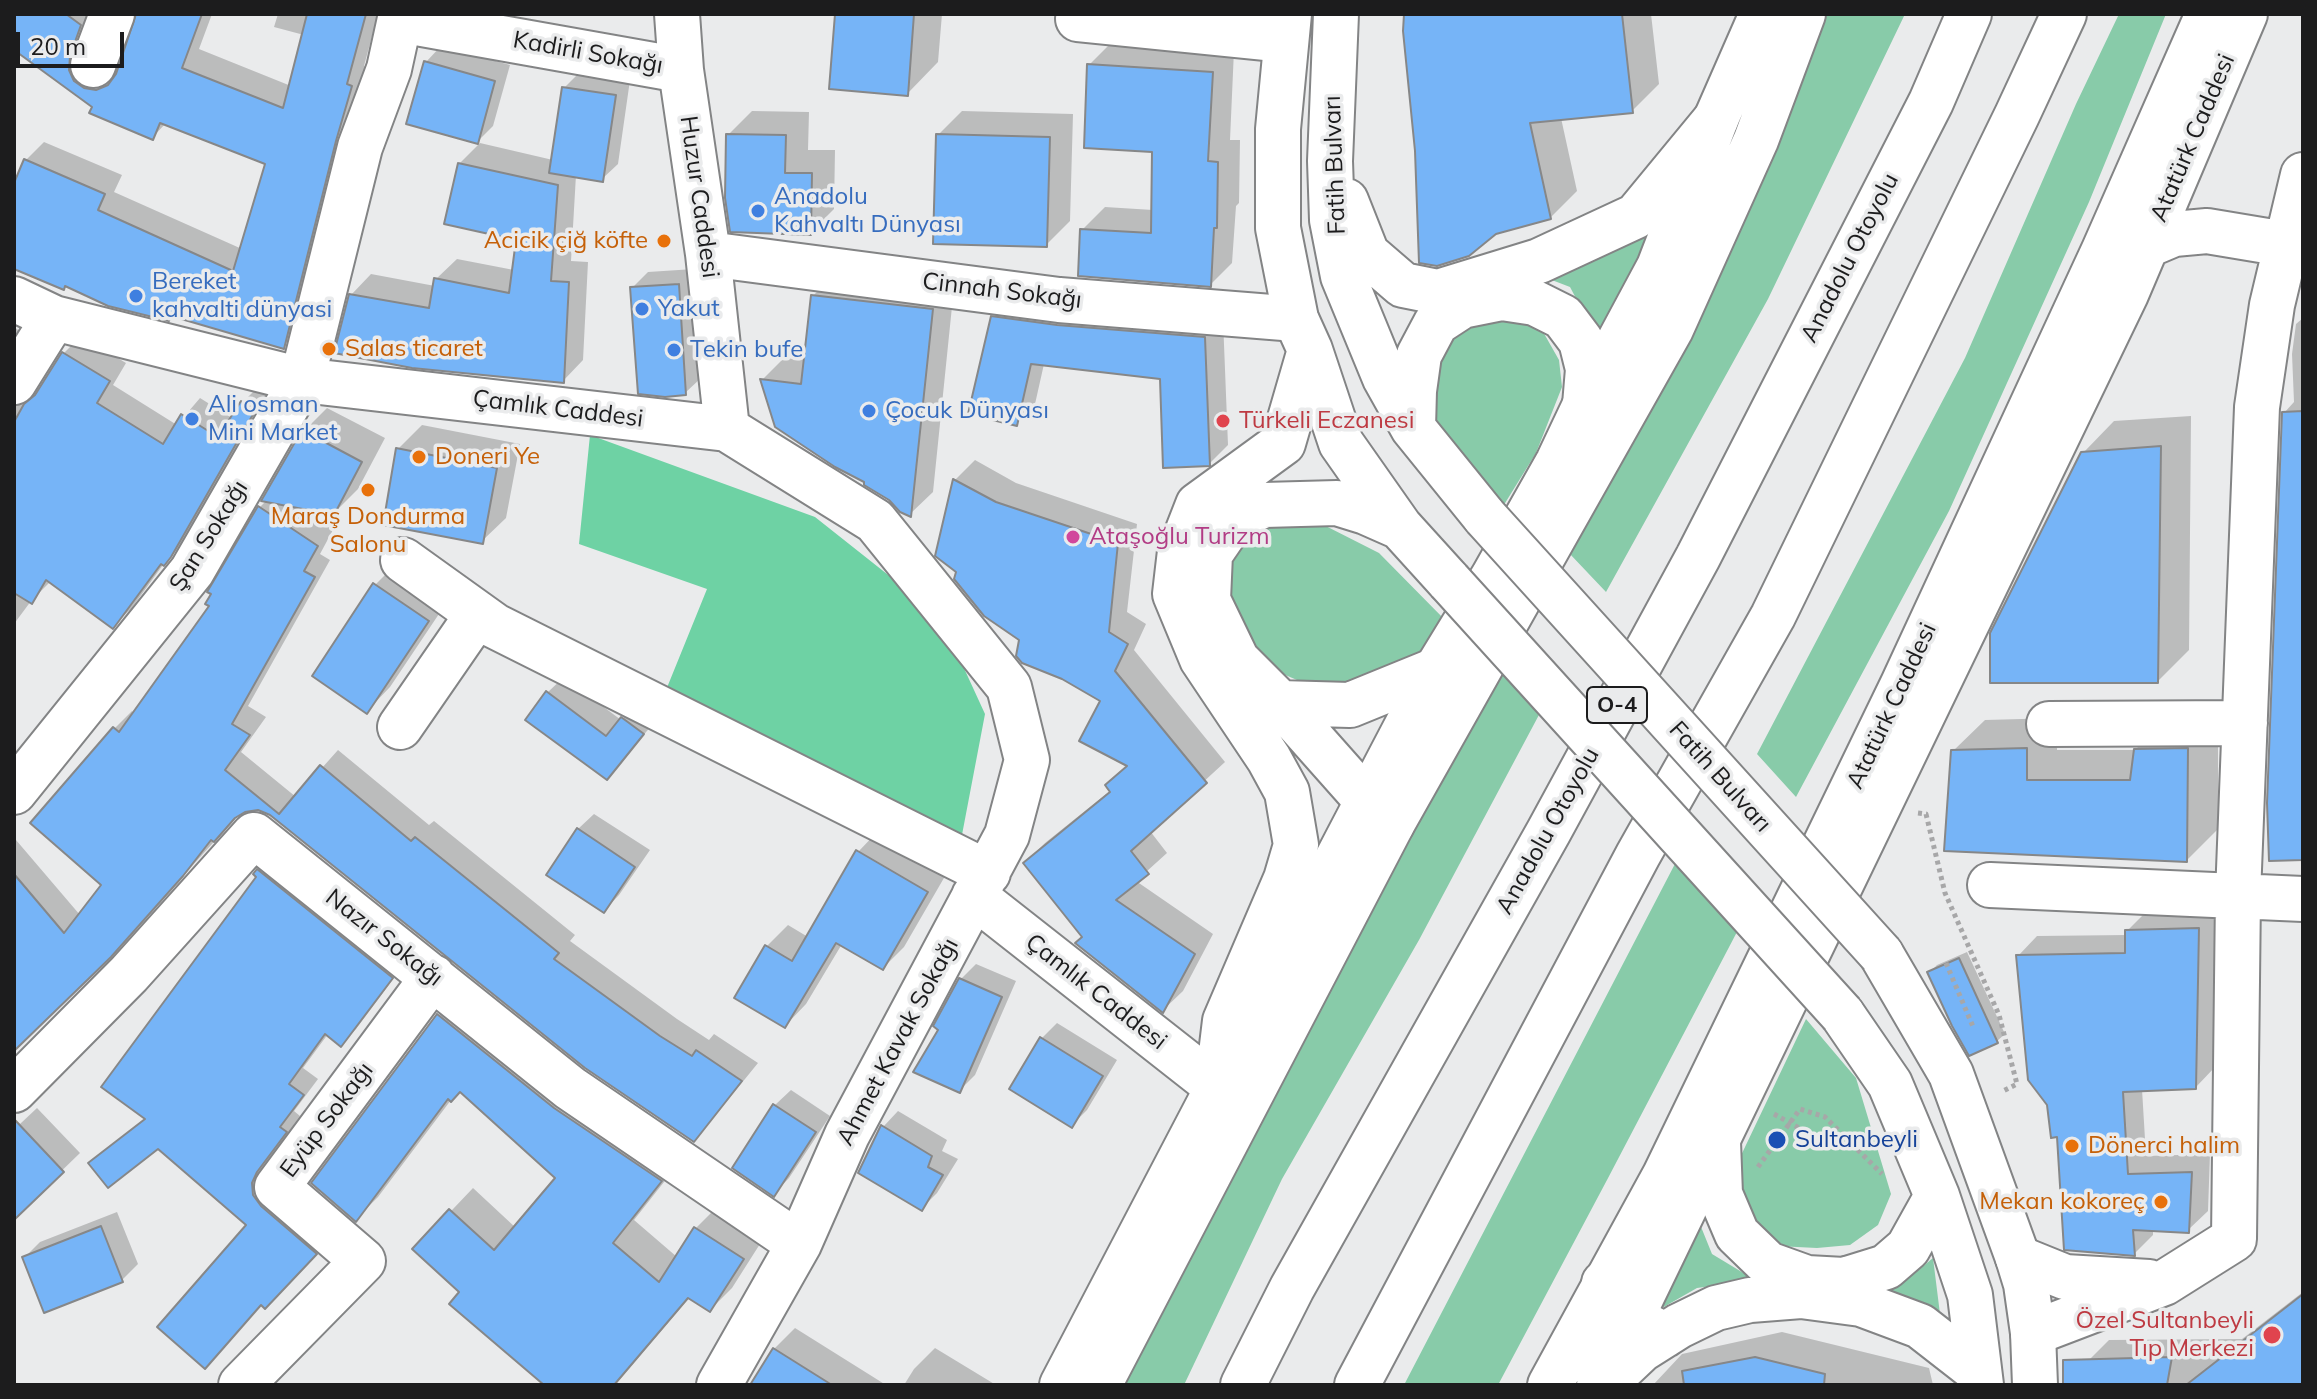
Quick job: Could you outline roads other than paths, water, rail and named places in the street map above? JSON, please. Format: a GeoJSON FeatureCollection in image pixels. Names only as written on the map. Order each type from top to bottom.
{"type":"FeatureCollection","features":[{"type":"Feature","properties":{"kind":"main road"},"geometry":{"type":"LineString","coordinates":[[93,65],[112,14]]}},
{"type":"Feature","properties":{"kind":"main road","name":"Huzur Caddesi"},"geometry":{"type":"LineString","coordinates":[[677,14],[681,70],[708,254],[727,429]]}},
{"type":"Feature","properties":{"kind":"main road","name":"Fatih Bulvarı"},"geometry":{"type":"LineString","coordinates":[[1336,14],[1330,161],[1332,220],[1343,276],[1385,378],[1413,428],[1485,517],[1881,954],[1951,1074],[2018,1258],[2026,1284],[2033,1333],[2035,1385]]}},
{"type":"Feature","properties":{"kind":"main road"},"geometry":{"type":"LineString","coordinates":[[1099,1385],[1379,813],[1436,670],[1558,462],[1659,267],[1716,119],[1762,14]]}},
{"type":"Feature","properties":{"kind":"main road"},"geometry":{"type":"LineString","coordinates":[[1756,140],[1755,109],[1789,14]]}},
{"type":"Feature","properties":{"kind":"main road"},"geometry":{"type":"LineString","coordinates":[[1062,1385],[1217,1087],[1264,1004],[1671,329],[1756,140],[1803,14]]}},
{"type":"Feature","properties":{"kind":"main road","name":"Anadolu Otoyolu"},"geometry":{"type":"LineString","coordinates":[[1243,1385],[1292,1288],[1549,831],[1698,557],[1931,102],[1969,14]]}},
{"type":"Feature","properties":{"kind":"main road"},"geometry":{"type":"LineString","coordinates":[[1357,1385],[1638,855],[1773,616],[2064,14]]}},
{"type":"Feature","properties":{"kind":"main road","name":"Atatürk Caddesi"},"geometry":{"type":"LineString","coordinates":[[1550,1385],[1665,1175],[1903,684],[2104,250],[2208,14]]}},
{"type":"Feature","properties":{"kind":"main road","name":"Atatürk Caddesi"},"geometry":{"type":"LineString","coordinates":[[1648,1327],[1718,1142],[2148,245],[2245,14]]}},
{"type":"Feature","properties":{"kind":"main road","name":"Kadirli Sokağı"},"geometry":{"type":"LineString","coordinates":[[401,17],[681,70]]}},
{"type":"Feature","properties":{"kind":"main road","name":"Şan Sokağı"},"geometry":{"type":"LineString","coordinates":[[14,792],[192,571],[302,380],[360,147],[389,69],[401,17]]}},
{"type":"Feature","properties":{"kind":"main road"},"geometry":{"type":"LineString","coordinates":[[1078,19],[1288,27],[1278,129],[1278,228],[1303,335],[1341,443],[1400,527],[1842,1014],[1890,1084],[1931,1206],[1970,1295],[1980,1379]]}},
{"type":"Feature","properties":{"kind":"main road"},"geometry":{"type":"LineString","coordinates":[[1330,161],[1367,254],[1403,285],[1438,292],[1539,261],[1636,216],[1716,119]]}},
{"type":"Feature","properties":{"kind":"main road"},"geometry":{"type":"LineString","coordinates":[[2033,1333],[2164,1283],[2234,1239],[2238,895],[2257,407],[2272,305],[2294,247],[2303,175]]}},
{"type":"Feature","properties":{"kind":"main road"},"geometry":{"type":"LineString","coordinates":[[2148,245],[2174,234],[2207,231],[2294,247]]}},
{"type":"Feature","properties":{"kind":"main road","name":"Cinnah Sokağı"},"geometry":{"type":"LineString","coordinates":[[708,254],[1303,335]]}},
{"type":"Feature","properties":{"kind":"main road"},"geometry":{"type":"LineString","coordinates":[[1413,428],[1419,355],[1436,323],[1462,306],[1502,298],[1535,303],[1563,317],[1581,341],[1585,355],[1588,369],[1585,405]]}},
{"type":"Feature","properties":{"kind":"main road","name":"Çamlık Caddesi"},"geometry":{"type":"LineString","coordinates":[[14,299],[54,318],[302,380],[727,429],[875,521],[1009,687]]}},
{"type":"Feature","properties":{"kind":"main road"},"geometry":{"type":"LineString","coordinates":[[14,382],[54,318]]}},
{"type":"Feature","properties":{"kind":"main road"},"geometry":{"type":"LineString","coordinates":[[1217,1087],[1225,1021],[1286,879],[1296,845],[1287,792],[1269,759],[1202,659],[1175,594],[1180,551],[1198,505],[1283,443],[1303,335]]}},
{"type":"Feature","properties":{"kind":"main road"},"geometry":{"type":"LineString","coordinates":[[1379,813],[1237,660],[1208,600],[1210,554],[1234,519],[1264,505],[1337,503],[1400,527]]}},
{"type":"Feature","properties":{"kind":"main road","name":"Çamlık Caddesi"},"geometry":{"type":"LineString","coordinates":[[403,560],[509,633],[981,885],[1217,1087]]}},
{"type":"Feature","properties":{"kind":"main road"},"geometry":{"type":"LineString","coordinates":[[400,727],[478,614]]}},
{"type":"Feature","properties":{"kind":"main road"},"geometry":{"type":"LineString","coordinates":[[1280,703],[1350,705],[1436,670]]}},
{"type":"Feature","properties":{"kind":"main road","name":"Ahmet Kavak Sokağı"},"geometry":{"type":"LineString","coordinates":[[719,1385],[799,1244],[847,1135],[1007,835],[1027,760],[1009,687]]}},
{"type":"Feature","properties":{"kind":"main road"},"geometry":{"type":"LineString","coordinates":[[2049,724],[2245,723]]}},
{"type":"Feature","properties":{"kind":"main road","name":"Nazır Sokağı"},"geometry":{"type":"LineString","coordinates":[[14,1090],[129,974],[254,835],[570,1088],[799,1244]]}},
{"type":"Feature","properties":{"kind":"main road"},"geometry":{"type":"LineString","coordinates":[[1990,885],[2303,899]]}},
{"type":"Feature","properties":{"kind":"main road","name":"Eyüp Sokağı"},"geometry":{"type":"LineString","coordinates":[[241,1385],[363,1261],[277,1187],[433,977]]}},
{"type":"Feature","properties":{"kind":"main road"},"geometry":{"type":"LineString","coordinates":[[1718,1142],[1720,1194],[1737,1234],[1768,1264],[1807,1278],[1844,1280],[1886,1267],[1908,1248],[1931,1206]]}},
{"type":"Feature","properties":{"kind":"main road"},"geometry":{"type":"LineString","coordinates":[[2018,1258],[2065,1277],[2164,1283]]}},
{"type":"Feature","properties":{"kind":"main road"},"geometry":{"type":"LineString","coordinates":[[1604,1283],[1648,1327]]}},
{"type":"Feature","properties":{"kind":"main road"},"geometry":{"type":"LineString","coordinates":[[1648,1327],[1750,1300],[1801,1296],[1861,1304],[1920,1326],[1980,1379]]}},
{"type":"Feature","properties":{"kind":"main road"},"geometry":{"type":"LineString","coordinates":[[1601,1385],[1641,1350],[1648,1327]]}},
{"type":"Feature","properties":{"kind":"place","name":"Anadolu Kahvaltı Dünyası"},"geometry":{"type":"Point","coordinates":[758,211]}},
{"type":"Feature","properties":{"kind":"place","name":"Acicik çiğ köfte"},"geometry":{"type":"Point","coordinates":[664,241]}},
{"type":"Feature","properties":{"kind":"place","name":"Bereket kahvalti dünyasi"},"geometry":{"type":"Point","coordinates":[136,296]}},
{"type":"Feature","properties":{"kind":"place","name":"Yakut"},"geometry":{"type":"Point","coordinates":[642,309]}},
{"type":"Feature","properties":{"kind":"place","name":"Salas ticaret"},"geometry":{"type":"Point","coordinates":[329,349]}},
{"type":"Feature","properties":{"kind":"place","name":"Tekin bufe"},"geometry":{"type":"Point","coordinates":[674,350]}},
{"type":"Feature","properties":{"kind":"place","name":"Çocuk Dünyası"},"geometry":{"type":"Point","coordinates":[869,411]}},
{"type":"Feature","properties":{"kind":"place","name":"Ali osman Mini Market"},"geometry":{"type":"Point","coordinates":[192,419]}},
{"type":"Feature","properties":{"kind":"place","name":"Türkeli Eczanesi"},"geometry":{"type":"Point","coordinates":[1223,421]}},
{"type":"Feature","properties":{"kind":"place","name":"Doneri Ye"},"geometry":{"type":"Point","coordinates":[419,457]}},
{"type":"Feature","properties":{"kind":"place","name":"Maraş Dondurma Salonu"},"geometry":{"type":"Point","coordinates":[368,490]}},
{"type":"Feature","properties":{"kind":"place","name":"Ataşoğlu Turizm"},"geometry":{"type":"Point","coordinates":[1073,537]}},
{"type":"Feature","properties":{"kind":"place","name":"Sultanbeyli"},"geometry":{"type":"Point","coordinates":[1777,1140]}},
{"type":"Feature","properties":{"kind":"place","name":"Dönerci halim"},"geometry":{"type":"Point","coordinates":[2072,1146]}},
{"type":"Feature","properties":{"kind":"place","name":"Mekan kokoreç"},"geometry":{"type":"Point","coordinates":[2161,1202]}},
{"type":"Feature","properties":{"kind":"place","name":"Özel Sultanbeyli Tıp Merkezi"},"geometry":{"type":"Point","coordinates":[2272,1335]}}]}
